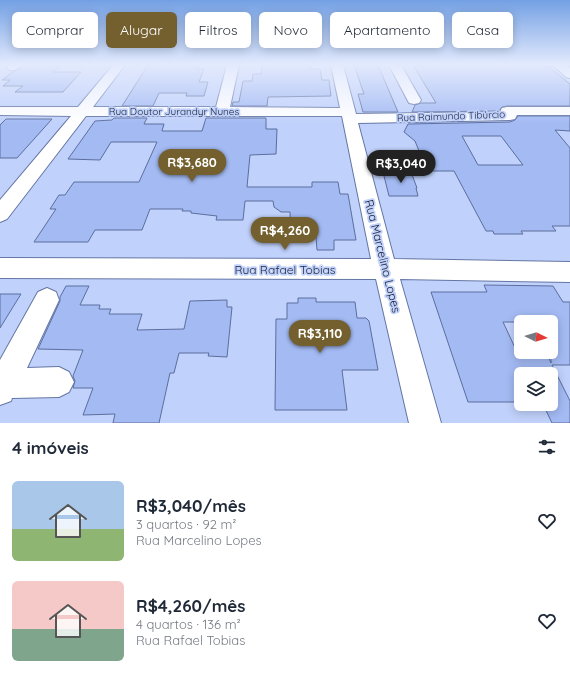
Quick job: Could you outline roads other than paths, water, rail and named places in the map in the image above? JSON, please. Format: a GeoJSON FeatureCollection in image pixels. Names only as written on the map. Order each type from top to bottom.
{"type":"FeatureCollection","features":[{"type":"Feature","properties":{"kind":"street"},"geometry":{"type":"LineString","coordinates":[[0,214],[103,85]]}},
{"type":"Feature","properties":{"kind":"street"},"geometry":{"type":"LineString","coordinates":[[222,111],[228,85]]}},
{"type":"Feature","properties":{"kind":"street","name":"Rua Marcelino Lopes"},"geometry":{"type":"LineString","coordinates":[[342,85],[385,269],[424,423]]}},
{"type":"Feature","properties":{"kind":"street"},"geometry":{"type":"LineString","coordinates":[[406,85],[414,100]]}},
{"type":"Feature","properties":{"kind":"street","name":"Rua Doutor Jurandyr Nunes"},"geometry":{"type":"LineString","coordinates":[[0,111],[222,111],[349,115]]}},
{"type":"Feature","properties":{"kind":"street","name":"Rua Raimundo Tibúrcio"},"geometry":{"type":"LineString","coordinates":[[349,115],[510,116],[507,111],[570,111]]}},
{"type":"Feature","properties":{"kind":"street","name":"Rua Rafael Tobias"},"geometry":{"type":"LineString","coordinates":[[0,268],[385,269],[570,272]]}},
{"type":"Feature","properties":{"kind":"street"},"geometry":{"type":"LineString","coordinates":[[2,387],[47,300]]}},
{"type":"Feature","properties":{"kind":"street"},"geometry":{"type":"LineString","coordinates":[[2,387],[59,382]]}}]}
